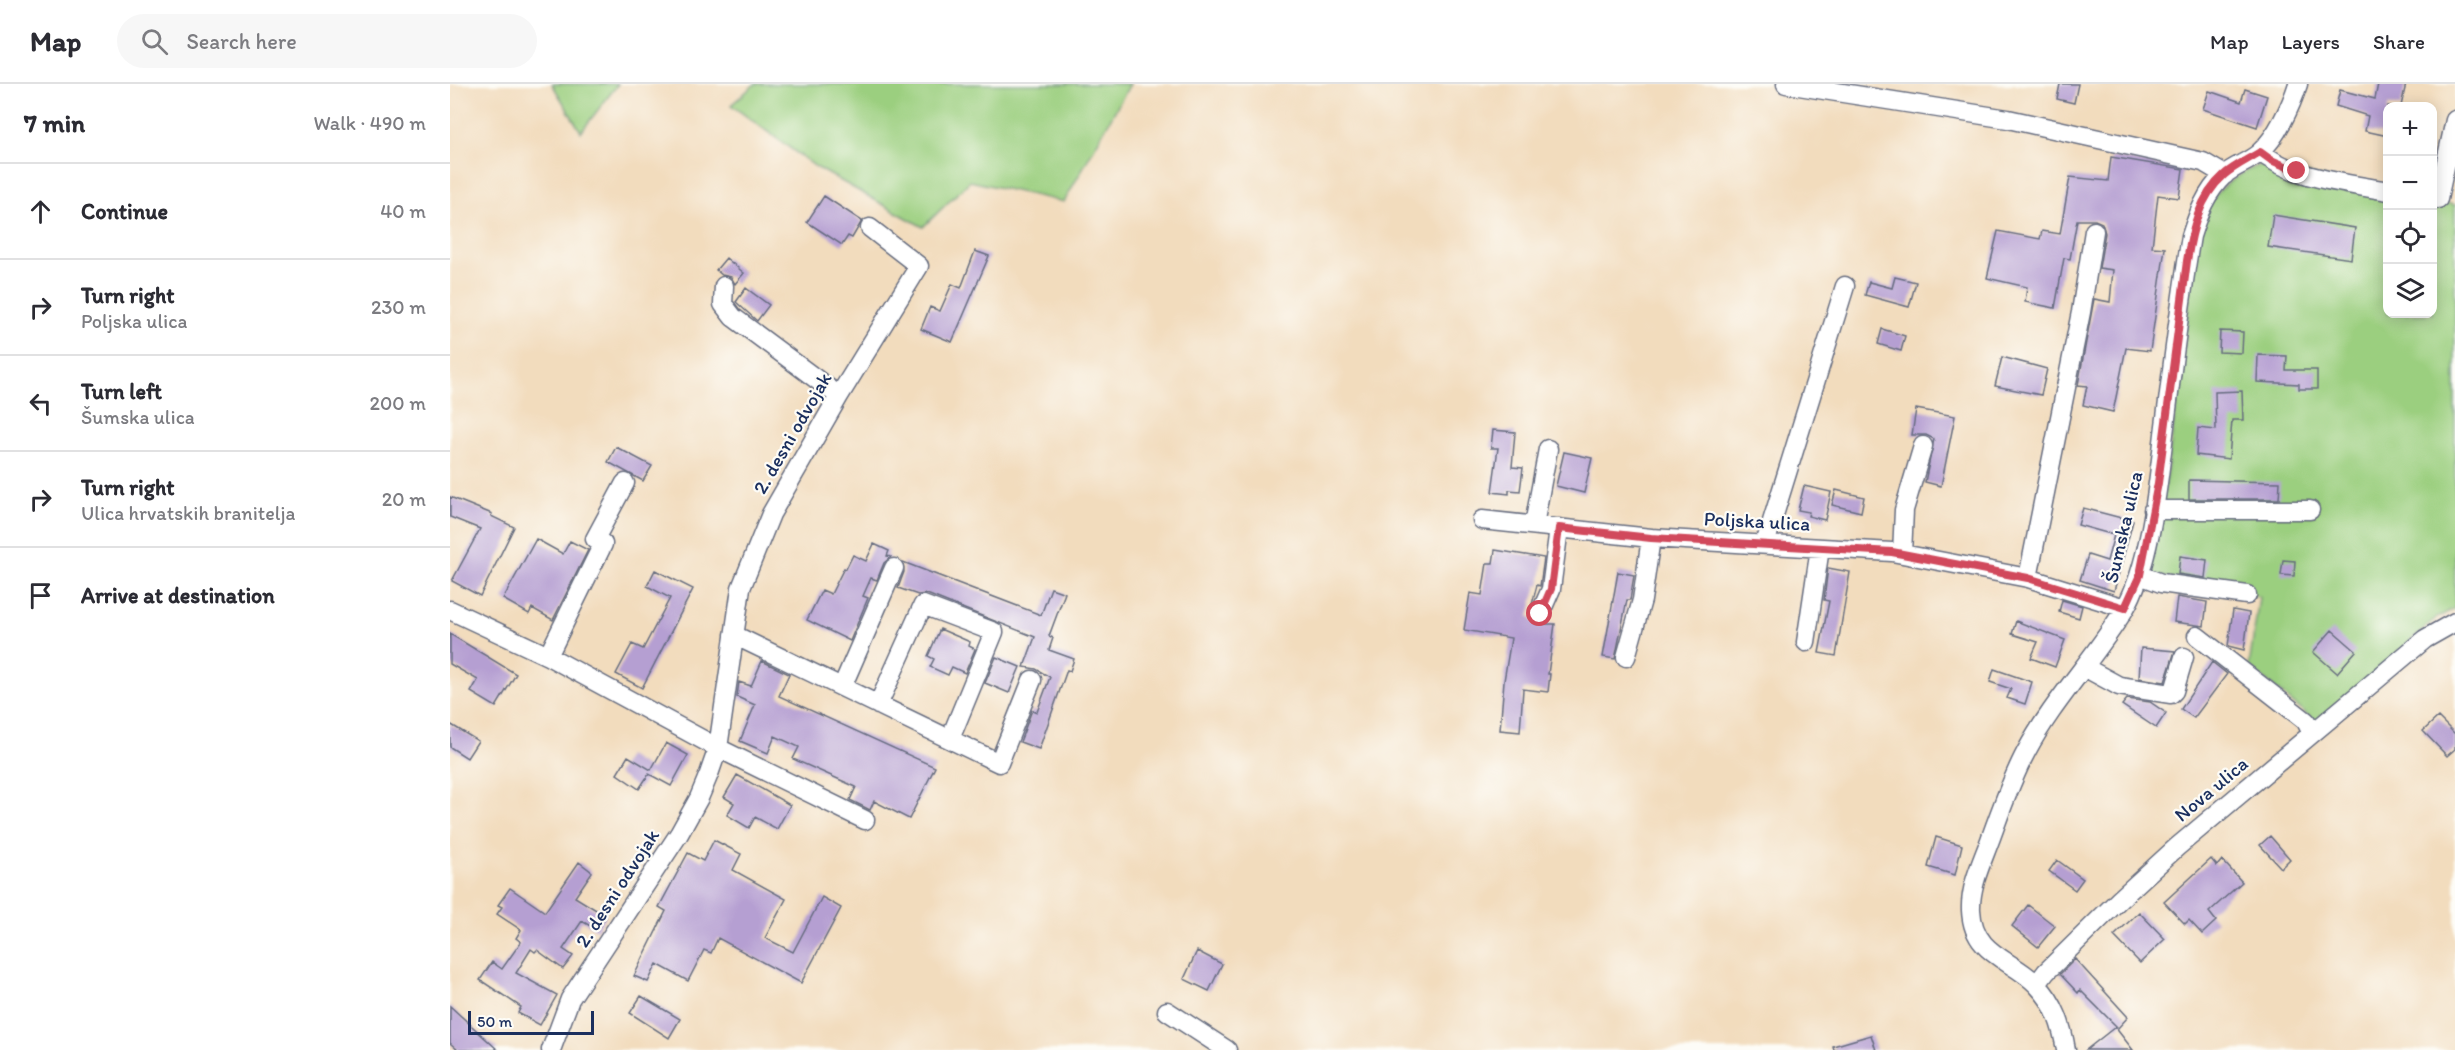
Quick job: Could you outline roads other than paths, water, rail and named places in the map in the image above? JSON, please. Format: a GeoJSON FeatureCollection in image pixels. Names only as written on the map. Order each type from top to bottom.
{"type":"FeatureCollection","features":[{"type":"Feature","properties":{"kind":"street"},"geometry":{"type":"LineString","coordinates":[[1786,84],[2031,124],[2203,162],[2225,175]]}},
{"type":"Feature","properties":{"kind":"street","name":"Šumska ulica"},"geometry":{"type":"LineString","coordinates":[[2066,1050],[2062,1028],[2054,1007],[2037,984],[1995,957],[1986,946],[1972,918],[1972,894],[2014,776],[2044,722],[2125,608],[2140,575],[2153,510],[2191,236],[2198,212],[2210,192],[2225,175],[2260,152],[2291,107],[2298,84]]}},
{"type":"Feature","properties":{"kind":"street"},"geometry":{"type":"LineString","coordinates":[[2442,200],[2455,120]]}},
{"type":"Feature","properties":{"kind":"street"},"geometry":{"type":"LineString","coordinates":[[2260,152],[2271,160],[2328,180],[2383,189]]}},
{"type":"Feature","properties":{"kind":"street","name":"2. desni odvojak"},"geometry":{"type":"LineString","coordinates":[[551,1050],[570,999],[679,834],[699,798],[718,748],[741,588],[771,514],[839,396],[919,266],[870,228]]}},
{"type":"Feature","properties":{"kind":"street"},"geometry":{"type":"LineString","coordinates":[[2028,578],[2081,312],[2094,231]]}},
{"type":"Feature","properties":{"kind":"street"},"geometry":{"type":"LineString","coordinates":[[724,286],[723,304],[733,317],[839,396]]}},
{"type":"Feature","properties":{"kind":"street"},"geometry":{"type":"LineString","coordinates":[[1765,544],[1845,286]]}},
{"type":"Feature","properties":{"kind":"street"},"geometry":{"type":"LineString","coordinates":[[1902,554],[1904,510],[1923,446]]}},
{"type":"Feature","properties":{"kind":"street"},"geometry":{"type":"LineString","coordinates":[[1534,525],[1548,449]]}},
{"type":"Feature","properties":{"kind":"street"},"geometry":{"type":"LineString","coordinates":[[548,656],[603,544],[595,539],[625,483]]}},
{"type":"Feature","properties":{"kind":"street"},"geometry":{"type":"LineString","coordinates":[[2153,510],[2310,510]]}},
{"type":"Feature","properties":{"kind":"street","name":"Poljska ulica"},"geometry":{"type":"LineString","coordinates":[[1482,520],[1651,538],[1902,554],[2028,578],[2125,608]]}},
{"type":"Feature","properties":{"kind":"street"},"geometry":{"type":"LineString","coordinates":[[1540,614],[1551,589],[1559,528]]}},
{"type":"Feature","properties":{"kind":"street"},"geometry":{"type":"LineString","coordinates":[[1626,657],[1642,600],[1651,538]]}},
{"type":"Feature","properties":{"kind":"street"},"geometry":{"type":"LineString","coordinates":[[1806,642],[1820,548]]}},
{"type":"Feature","properties":{"kind":"street"},"geometry":{"type":"LineString","coordinates":[[842,687],[894,568]]}},
{"type":"Feature","properties":{"kind":"street"},"geometry":{"type":"LineString","coordinates":[[2140,575],[2161,584],[2247,595]]}},
{"type":"Feature","properties":{"kind":"street"},"geometry":{"type":"LineString","coordinates":[[878,705],[923,605],[994,632],[950,739]]}},
{"type":"Feature","properties":{"kind":"street"},"geometry":{"type":"LineString","coordinates":[[450,610],[548,656],[718,748],[865,820]]}},
{"type":"Feature","properties":{"kind":"street","name":"Nova ulica"},"geometry":{"type":"LineString","coordinates":[[2037,984],[2046,972],[2127,892],[2425,639],[2455,621]]}},
{"type":"Feature","properties":{"kind":"street"},"geometry":{"type":"LineString","coordinates":[[734,635],[999,763],[1032,680]]}},
{"type":"Feature","properties":{"kind":"street"},"geometry":{"type":"LineString","coordinates":[[2197,636],[2306,722],[2312,734]]}},
{"type":"Feature","properties":{"kind":"street"},"geometry":{"type":"LineString","coordinates":[[2084,667],[2119,686],[2171,694],[2174,691],[2184,657]]}},
{"type":"Feature","properties":{"kind":"street"},"geometry":{"type":"LineString","coordinates":[[1167,1011],[1227,1050]]}}]}
